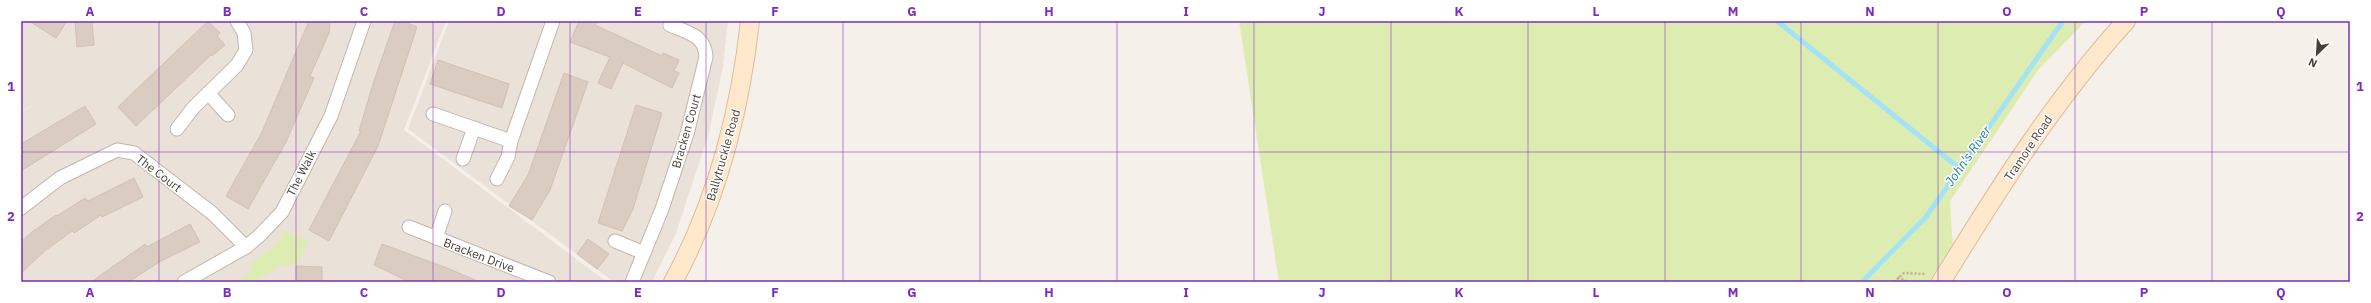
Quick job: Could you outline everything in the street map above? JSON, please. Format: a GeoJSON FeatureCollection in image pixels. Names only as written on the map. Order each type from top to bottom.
{"type":"FeatureCollection","features":[{"type":"Feature","properties":{"kind":"main road","name":"Ballytruckle Road"},"geometry":{"type":"LineString","coordinates":[[673,282],[698,230],[722,165],[740,90],[750,21]]}},
{"type":"Feature","properties":{"kind":"main road","name":"Tramore Road"},"geometry":{"type":"LineString","coordinates":[[1941,282],[1995,196],[2056,107],[2087,65],[2126,21]]}},
{"type":"Feature","properties":{"kind":"street"},"geometry":{"type":"LineString","coordinates":[[177,129],[192,108],[237,65],[246,50],[244,33],[237,21]]}},
{"type":"Feature","properties":{"kind":"street","name":"The Walk"},"geometry":{"type":"LineString","coordinates":[[184,282],[246,247],[260,236],[282,212],[331,116],[364,21]]}},
{"type":"Feature","properties":{"kind":"street"},"geometry":{"type":"LineString","coordinates":[[497,178],[508,157],[511,141],[553,21]]}},
{"type":"Feature","properties":{"kind":"street","name":"Bracken Court"},"geometry":{"type":"LineString","coordinates":[[632,282],[662,209],[687,134],[706,57],[706,47],[700,39],[667,22]]}},
{"type":"Feature","properties":{"kind":"street"},"geometry":{"type":"LineString","coordinates":[[208,94],[228,115]]}},
{"type":"Feature","properties":{"kind":"street"},"geometry":{"type":"LineString","coordinates":[[433,114],[511,141]]}},
{"type":"Feature","properties":{"kind":"street"},"geometry":{"type":"LineString","coordinates":[[463,159],[474,128]]}},
{"type":"Feature","properties":{"kind":"street","name":"The Court"},"geometry":{"type":"LineString","coordinates":[[21,208],[60,178],[117,150],[134,153],[212,213],[246,247]]}},
{"type":"Feature","properties":{"kind":"street"},"geometry":{"type":"LineString","coordinates":[[436,238],[445,211]]}},
{"type":"Feature","properties":{"kind":"street","name":"Bracken Drive"},"geometry":{"type":"LineString","coordinates":[[409,227],[549,282]]}},
{"type":"Feature","properties":{"kind":"street"},"geometry":{"type":"LineString","coordinates":[[615,242],[644,253]]}},
{"type":"Feature","properties":{"kind":"path"},"geometry":{"type":"LineString","coordinates":[[1894,282],[1898,277],[1908,282]]}},
{"type":"Feature","properties":{"kind":"shaded area"},"geometry":{"type":"Polygon","coordinates":[[[21,21],[446,21],[404,130],[607,282],[21,282],[21,114],[39,100],[21,113],[21,21]]]}},
{"type":"Feature","properties":{"kind":"shaded area"},"geometry":{"type":"Polygon","coordinates":[[[449,21],[728,21],[723,67],[708,136],[676,233],[652,282],[614,282],[408,129],[449,21]]]}},
{"type":"Feature","properties":{"kind":"green space"},"geometry":{"type":"Polygon","coordinates":[[[1239,21],[2086,21],[2038,70],[1950,201],[1955,282],[1279,282],[1239,21]]]}},
{"type":"Feature","properties":{"kind":"green space"},"geometry":{"type":"Polygon","coordinates":[[[284,231],[308,241],[298,264],[278,266],[255,282],[235,282],[253,271],[249,266],[278,242],[284,231]]]}},
{"type":"Feature","properties":{"kind":"building"},"geometry":{"type":"Polygon","coordinates":[[[29,21],[67,21],[56,38],[29,21]]]}},
{"type":"Feature","properties":{"kind":"building"},"geometry":{"type":"Polygon","coordinates":[[[75,21],[92,21],[94,45],[77,47],[75,21]]]}},
{"type":"Feature","properties":{"kind":"building"},"geometry":{"type":"Polygon","coordinates":[[[208,21],[220,33],[217,36],[225,45],[212,56],[211,55],[136,126],[118,107],[208,21]]]}},
{"type":"Feature","properties":{"kind":"building"},"geometry":{"type":"Polygon","coordinates":[[[309,21],[330,21],[329,33],[310,76],[314,78],[285,144],[248,209],[226,196],[262,132],[309,21]]]}},
{"type":"Feature","properties":{"kind":"building"},"geometry":{"type":"Polygon","coordinates":[[[395,21],[402,21],[417,27],[378,146],[329,241],[309,230],[361,131],[359,131],[373,84],[395,21]]]}},
{"type":"Feature","properties":{"kind":"building"},"geometry":{"type":"Polygon","coordinates":[[[579,21],[597,21],[595,25],[662,56],[663,53],[679,60],[674,71],[679,73],[672,88],[623,63],[611,89],[598,83],[610,57],[570,42],[579,21]]]}},
{"type":"Feature","properties":{"kind":"building"},"geometry":{"type":"Polygon","coordinates":[[[438,60],[509,84],[502,108],[430,84],[438,60]]]}},
{"type":"Feature","properties":{"kind":"building"},"geometry":{"type":"Polygon","coordinates":[[[564,73],[588,82],[550,190],[532,220],[509,206],[528,175],[564,73]]]}},
{"type":"Feature","properties":{"kind":"building"},"geometry":{"type":"Polygon","coordinates":[[[636,105],[662,113],[633,209],[622,231],[598,223],[636,105]]]}},
{"type":"Feature","properties":{"kind":"building"},"geometry":{"type":"Polygon","coordinates":[[[85,106],[96,124],[21,171],[21,144],[85,106]]]}},
{"type":"Feature","properties":{"kind":"building"},"geometry":{"type":"Polygon","coordinates":[[[134,178],[143,197],[102,217],[101,215],[74,233],[72,231],[46,250],[21,273],[21,242],[32,232],[56,215],[57,216],[85,198],[88,201],[134,178]]]}},
{"type":"Feature","properties":{"kind":"building"},"geometry":{"type":"Polygon","coordinates":[[[190,224],[200,242],[161,261],[128,282],[91,282],[145,244],[147,247],[190,224]]]}},
{"type":"Feature","properties":{"kind":"building"},"geometry":{"type":"Polygon","coordinates":[[[588,239],[609,254],[597,269],[577,254],[588,239]]]}},
{"type":"Feature","properties":{"kind":"building"},"geometry":{"type":"Polygon","coordinates":[[[382,244],[480,282],[410,282],[374,265],[382,244]]]}},
{"type":"Feature","properties":{"kind":"building"},"geometry":{"type":"Polygon","coordinates":[[[296,266],[322,267],[322,282],[296,282],[296,266]]]}},
{"type":"Feature","properties":{"kind":"waterway"},"geometry":{"type":"LineString","coordinates":[[1777,21],[1959,168]]}},
{"type":"Feature","properties":{"kind":"waterway","name":"John's River"},"geometry":{"type":"LineString","coordinates":[[1862,282],[1926,217],[2063,21]]}}]}
